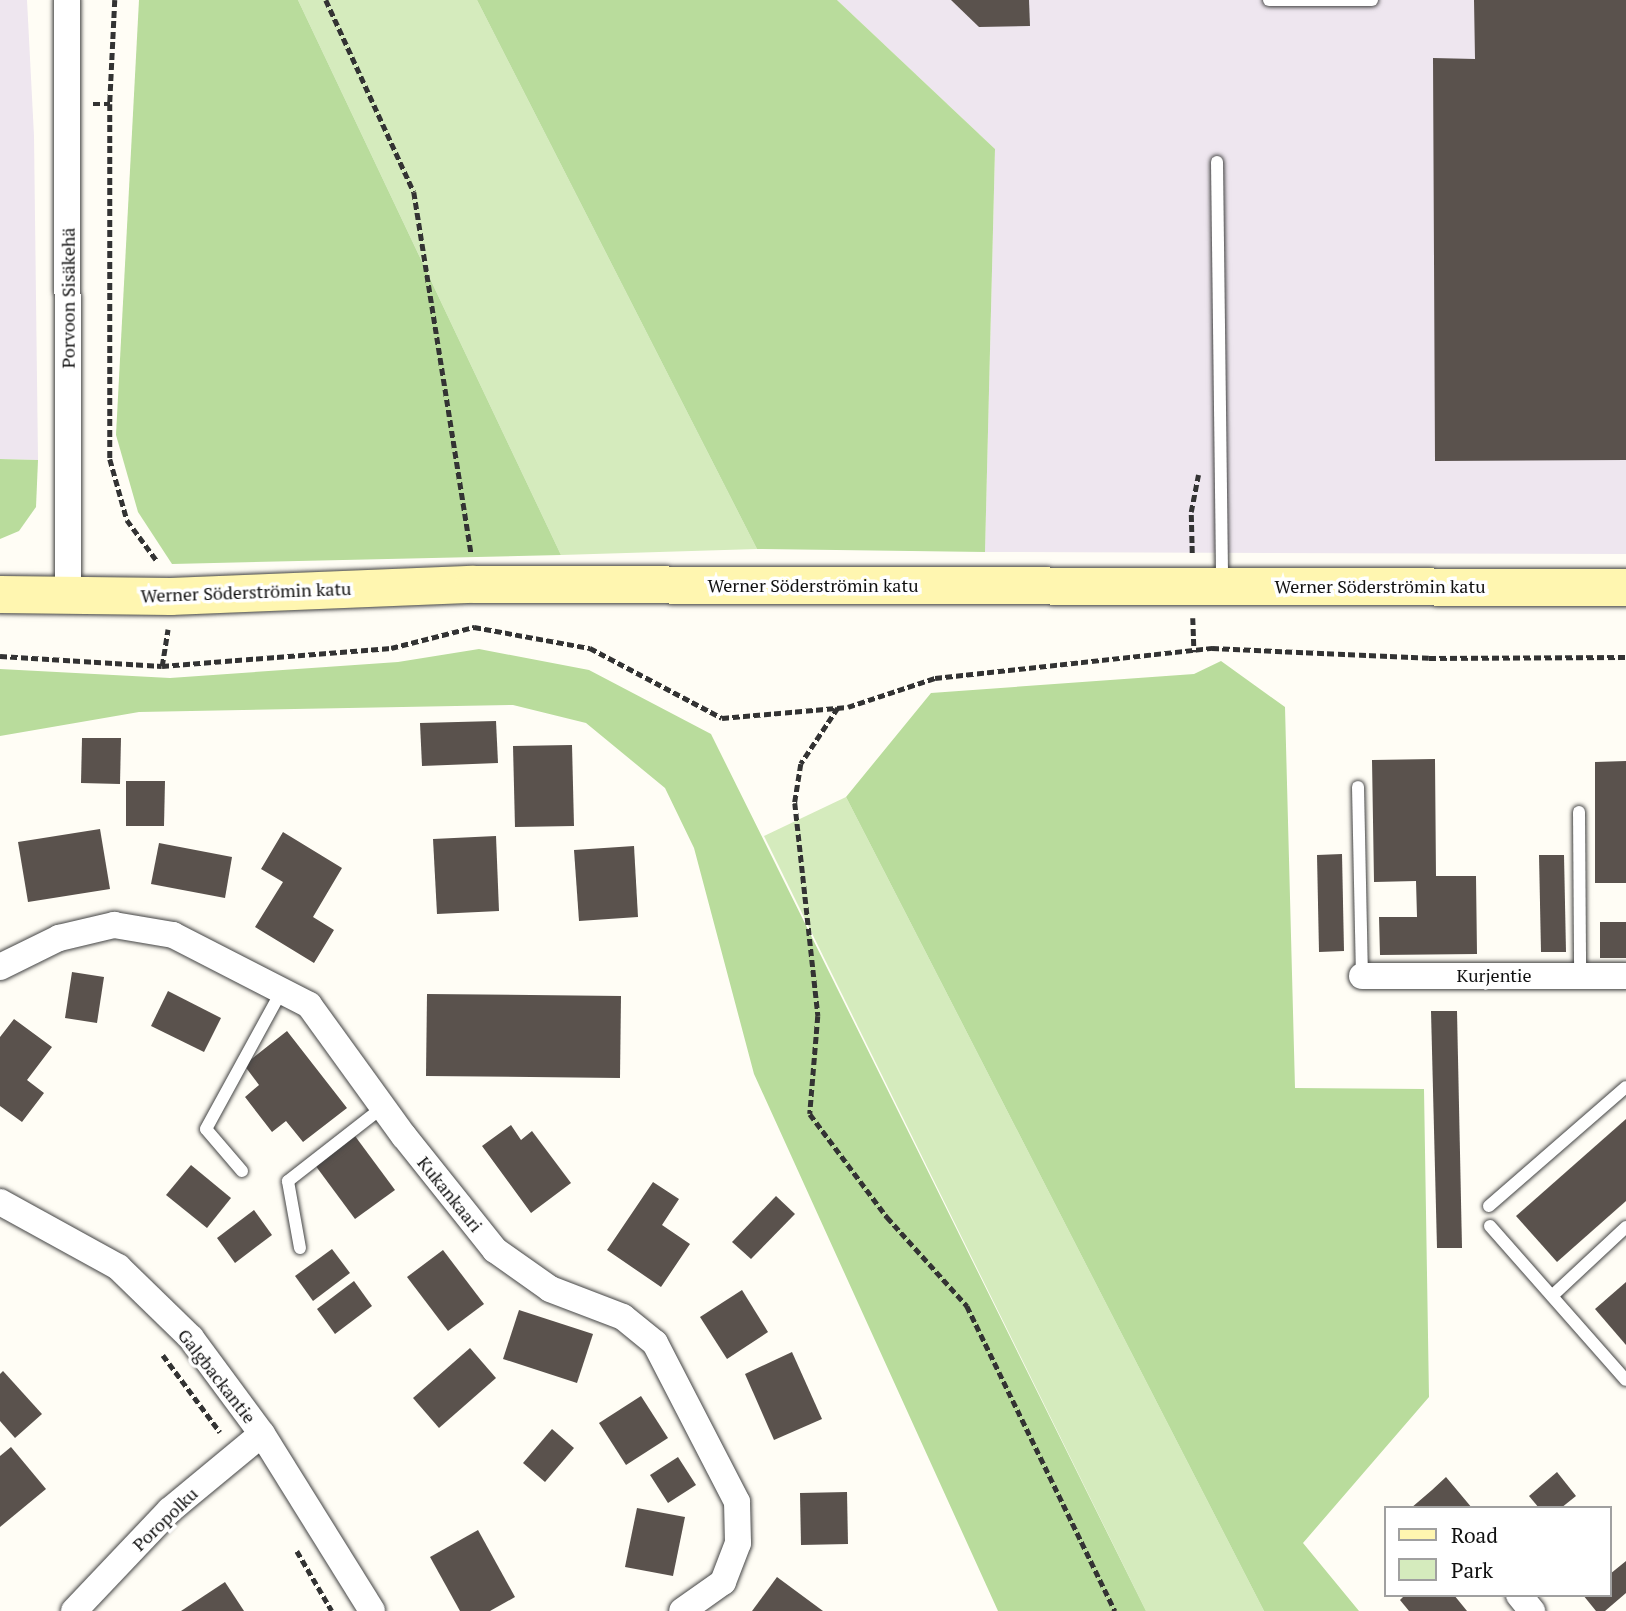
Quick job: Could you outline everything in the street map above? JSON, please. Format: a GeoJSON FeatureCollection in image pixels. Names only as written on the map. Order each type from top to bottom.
{"type":"FeatureCollection","features":[{"type":"Feature","properties":{"kind":"street","name":"Porvoon Sisäkehä"},"geometry":{"type":"LineString","coordinates":[[67,0],[68,595]]}},
{"type":"Feature","properties":{"kind":"street","name":"Werner Söderströmin katu"},"geometry":{"type":"LineString","coordinates":[[0,594],[170,596],[473,584],[1626,587]]}},
{"type":"Feature","properties":{"kind":"street","name":"Kukankaari"},"geometry":{"type":"LineString","coordinates":[[0,967],[59,937],[114,925],[173,935],[309,1005],[383,1107],[495,1250],[550,1289],[623,1317],[655,1343],[737,1502],[738,1543],[723,1581],[682,1611]]}},
{"type":"Feature","properties":{"kind":"street","name":"Kurjentie"},"geometry":{"type":"LineString","coordinates":[[1362,976],[1626,975]]}},
{"type":"Feature","properties":{"kind":"street","name":"Galgbackantie"},"geometry":{"type":"LineString","coordinates":[[0,1202],[118,1267],[191,1338],[262,1434],[372,1611]]}},
{"type":"Feature","properties":{"kind":"street","name":"Poropolku"},"geometry":{"type":"LineString","coordinates":[[74,1611],[170,1510],[262,1434]]}},
{"type":"Feature","properties":{"kind":"street"},"geometry":{"type":"LineString","coordinates":[[1521,1597],[1532,1611]]}},
{"type":"Feature","properties":{"kind":"lane"},"geometry":{"type":"LineString","coordinates":[[1269,0],[1372,0]]}},
{"type":"Feature","properties":{"kind":"lane"},"geometry":{"type":"LineString","coordinates":[[1207,586],[1220,446],[1217,162]]}},
{"type":"Feature","properties":{"kind":"lane"},"geometry":{"type":"LineString","coordinates":[[1358,787],[1362,976]]}},
{"type":"Feature","properties":{"kind":"lane"},"geometry":{"type":"LineString","coordinates":[[1579,813],[1580,975]]}},
{"type":"Feature","properties":{"kind":"lane"},"geometry":{"type":"LineString","coordinates":[[242,1171],[206,1129],[281,992]]}},
{"type":"Feature","properties":{"kind":"lane"},"geometry":{"type":"LineString","coordinates":[[1489,1206],[1626,1087]]}},
{"type":"Feature","properties":{"kind":"lane"},"geometry":{"type":"LineString","coordinates":[[300,1248],[288,1181],[383,1107]]}},
{"type":"Feature","properties":{"kind":"lane"},"geometry":{"type":"LineString","coordinates":[[1490,1226],[1626,1380]]}},
{"type":"Feature","properties":{"kind":"lane"},"geometry":{"type":"LineString","coordinates":[[1552,1296],[1626,1227]]}},
{"type":"Feature","properties":{"kind":"path"},"geometry":{"type":"LineString","coordinates":[[115,0],[110,118],[110,459],[127,520],[168,577],[171,614],[162,666]]}},
{"type":"Feature","properties":{"kind":"path"},"geometry":{"type":"LineString","coordinates":[[326,0],[414,192],[457,451],[473,584],[474,627]]}},
{"type":"Feature","properties":{"kind":"path"},"geometry":{"type":"LineString","coordinates":[[1194,652],[1207,586],[1191,512],[1195,482],[1205,459],[1220,446]]}},
{"type":"Feature","properties":{"kind":"path"},"geometry":{"type":"LineString","coordinates":[[0,656],[162,666],[391,648],[474,627],[590,648],[722,718],[839,708],[935,678],[1212,648],[1429,658],[1626,657]]}},
{"type":"Feature","properties":{"kind":"path"},"geometry":{"type":"LineString","coordinates":[[839,708],[801,764],[795,803],[818,1016],[810,1114],[887,1217],[967,1306],[1115,1611]]}},
{"type":"Feature","properties":{"kind":"path"},"geometry":{"type":"LineString","coordinates":[[156,1348],[237,1455]]}},
{"type":"Feature","properties":{"kind":"path"},"geometry":{"type":"LineString","coordinates":[[293,1543],[332,1611]]}},
{"type":"Feature","properties":{"kind":"shaded area"},"geometry":{"type":"Polygon","coordinates":[[[0,0],[27,0],[34,136],[38,460],[0,459],[0,0]]]}},
{"type":"Feature","properties":{"kind":"shaded area"},"geometry":{"type":"Polygon","coordinates":[[[837,0],[1626,0],[1626,554],[985,552],[995,149],[837,0]]]}},
{"type":"Feature","properties":{"kind":"green space"},"geometry":{"type":"Polygon","coordinates":[[[139,0],[298,0],[561,555],[172,564],[138,512],[116,435],[139,0]]]}},
{"type":"Feature","properties":{"kind":"green space"},"geometry":{"type":"Polygon","coordinates":[[[298,0],[477,0],[757,549],[561,555],[298,0]]]}},
{"type":"Feature","properties":{"kind":"green space"},"geometry":{"type":"Polygon","coordinates":[[[477,0],[837,0],[995,149],[985,552],[757,549],[477,0]]]}},
{"type":"Feature","properties":{"kind":"green space"},"geometry":{"type":"Polygon","coordinates":[[[0,459],[38,460],[36,507],[19,531],[0,539],[0,459]]]}},
{"type":"Feature","properties":{"kind":"green space"},"geometry":{"type":"Polygon","coordinates":[[[479,649],[589,670],[711,734],[1146,1611],[998,1611],[754,1074],[694,848],[665,788],[586,723],[513,705],[139,712],[0,736],[0,669],[170,678],[398,662],[479,649]]]}},
{"type":"Feature","properties":{"kind":"green space"},"geometry":{"type":"Polygon","coordinates":[[[1221,661],[1285,707],[1295,1088],[1424,1089],[1429,1397],[1303,1543],[1359,1611],[1264,1611],[846,797],[931,693],[1194,674],[1221,661]]]}},
{"type":"Feature","properties":{"kind":"green space"},"geometry":{"type":"Polygon","coordinates":[[[846,797],[1264,1611],[1146,1611],[764,836],[846,797]]]}},
{"type":"Feature","properties":{"kind":"building"},"geometry":{"type":"Polygon","coordinates":[[[951,0],[1029,0],[1030,26],[979,27],[951,0]]]}},
{"type":"Feature","properties":{"kind":"building"},"geometry":{"type":"Polygon","coordinates":[[[1474,0],[1626,0],[1626,460],[1435,461],[1433,58],[1475,59],[1474,0]]]}},
{"type":"Feature","properties":{"kind":"building"},"geometry":{"type":"Polygon","coordinates":[[[496,721],[498,763],[422,766],[420,723],[496,721]]]}},
{"type":"Feature","properties":{"kind":"building"},"geometry":{"type":"Polygon","coordinates":[[[82,738],[121,738],[120,784],[81,783],[82,738]]]}},
{"type":"Feature","properties":{"kind":"building"},"geometry":{"type":"Polygon","coordinates":[[[572,745],[574,826],[515,827],[513,746],[572,745]]]}},
{"type":"Feature","properties":{"kind":"building"},"geometry":{"type":"Polygon","coordinates":[[[1435,759],[1436,876],[1476,876],[1477,954],[1380,955],[1379,917],[1417,917],[1416,881],[1374,882],[1372,760],[1435,759]]]}},
{"type":"Feature","properties":{"kind":"building"},"geometry":{"type":"Polygon","coordinates":[[[1626,761],[1626,883],[1595,883],[1595,762],[1626,761]]]}},
{"type":"Feature","properties":{"kind":"building"},"geometry":{"type":"Polygon","coordinates":[[[126,781],[165,781],[164,826],[126,826],[126,781]]]}},
{"type":"Feature","properties":{"kind":"building"},"geometry":{"type":"Polygon","coordinates":[[[100,829],[110,889],[28,902],[18,842],[100,829]]]}},
{"type":"Feature","properties":{"kind":"building"},"geometry":{"type":"Polygon","coordinates":[[[283,832],[342,868],[313,917],[334,930],[314,963],[255,927],[283,882],[261,869],[283,832]]]}},
{"type":"Feature","properties":{"kind":"building"},"geometry":{"type":"Polygon","coordinates":[[[496,836],[499,911],[437,914],[433,839],[496,836]]]}},
{"type":"Feature","properties":{"kind":"building"},"geometry":{"type":"Polygon","coordinates":[[[159,843],[232,857],[225,898],[151,884],[159,843]]]}},
{"type":"Feature","properties":{"kind":"building"},"geometry":{"type":"Polygon","coordinates":[[[634,846],[638,917],[579,921],[574,850],[634,846]]]}},
{"type":"Feature","properties":{"kind":"building"},"geometry":{"type":"Polygon","coordinates":[[[1342,854],[1344,951],[1319,952],[1317,855],[1342,854]]]}},
{"type":"Feature","properties":{"kind":"building"},"geometry":{"type":"Polygon","coordinates":[[[1539,855],[1564,855],[1566,952],[1541,952],[1539,855]]]}},
{"type":"Feature","properties":{"kind":"building"},"geometry":{"type":"Polygon","coordinates":[[[1600,922],[1626,922],[1626,958],[1600,958],[1600,922]]]}},
{"type":"Feature","properties":{"kind":"building"},"geometry":{"type":"Polygon","coordinates":[[[72,972],[104,977],[97,1023],[65,1018],[72,972]]]}},
{"type":"Feature","properties":{"kind":"building"},"geometry":{"type":"Polygon","coordinates":[[[168,991],[221,1018],[204,1052],[151,1026],[168,991]]]}},
{"type":"Feature","properties":{"kind":"building"},"geometry":{"type":"Polygon","coordinates":[[[427,994],[621,996],[620,1078],[426,1076],[427,994]]]}},
{"type":"Feature","properties":{"kind":"building"},"geometry":{"type":"Polygon","coordinates":[[[1431,1011],[1457,1011],[1462,1248],[1437,1248],[1431,1011]]]}},
{"type":"Feature","properties":{"kind":"building"},"geometry":{"type":"Polygon","coordinates":[[[14,1019],[52,1047],[27,1080],[44,1093],[22,1122],[0,1106],[0,1037],[14,1019]]]}},
{"type":"Feature","properties":{"kind":"building"},"geometry":{"type":"Polygon","coordinates":[[[287,1031],[347,1108],[303,1142],[286,1121],[272,1132],[245,1097],[259,1085],[244,1065],[287,1031]]]}},
{"type":"Feature","properties":{"kind":"building"},"geometry":{"type":"Polygon","coordinates":[[[1626,1119],[1626,1201],[1557,1262],[1516,1216],[1626,1119]]]}},
{"type":"Feature","properties":{"kind":"building"},"geometry":{"type":"Polygon","coordinates":[[[511,1125],[521,1140],[532,1131],[571,1183],[531,1213],[482,1146],[511,1125]]]}},
{"type":"Feature","properties":{"kind":"building"},"geometry":{"type":"Polygon","coordinates":[[[355,1136],[395,1190],[355,1219],[315,1165],[355,1136]]]}},
{"type":"Feature","properties":{"kind":"building"},"geometry":{"type":"Polygon","coordinates":[[[191,1165],[231,1198],[207,1228],[166,1195],[191,1165]]]}},
{"type":"Feature","properties":{"kind":"building"},"geometry":{"type":"Polygon","coordinates":[[[653,1182],[679,1199],[662,1225],[690,1244],[661,1287],[607,1250],[653,1182]]]}},
{"type":"Feature","properties":{"kind":"building"},"geometry":{"type":"Polygon","coordinates":[[[776,1196],[795,1214],[751,1259],[732,1242],[776,1196]]]}},
{"type":"Feature","properties":{"kind":"building"},"geometry":{"type":"Polygon","coordinates":[[[254,1210],[272,1235],[235,1263],[217,1238],[254,1210]]]}},
{"type":"Feature","properties":{"kind":"building"},"geometry":{"type":"Polygon","coordinates":[[[332,1249],[350,1273],[313,1301],[295,1276],[332,1249]]]}},
{"type":"Feature","properties":{"kind":"building"},"geometry":{"type":"Polygon","coordinates":[[[443,1250],[484,1304],[448,1331],[407,1277],[443,1250]]]}},
{"type":"Feature","properties":{"kind":"building"},"geometry":{"type":"Polygon","coordinates":[[[354,1281],[372,1306],[335,1334],[317,1309],[354,1281]]]}},
{"type":"Feature","properties":{"kind":"building"},"geometry":{"type":"Polygon","coordinates":[[[1626,1282],[1626,1345],[1595,1309],[1626,1282]]]}},
{"type":"Feature","properties":{"kind":"building"},"geometry":{"type":"Polygon","coordinates":[[[742,1290],[768,1332],[727,1359],[700,1317],[742,1290]]]}},
{"type":"Feature","properties":{"kind":"building"},"geometry":{"type":"Polygon","coordinates":[[[519,1310],[593,1334],[577,1383],[503,1359],[519,1310]]]}},
{"type":"Feature","properties":{"kind":"building"},"geometry":{"type":"Polygon","coordinates":[[[470,1348],[496,1378],[439,1428],[413,1398],[470,1348]]]}},
{"type":"Feature","properties":{"kind":"building"},"geometry":{"type":"Polygon","coordinates":[[[792,1352],[822,1419],[774,1440],[745,1374],[792,1352]]]}},
{"type":"Feature","properties":{"kind":"building"},"geometry":{"type":"Polygon","coordinates":[[[3,1371],[42,1414],[15,1438],[0,1421],[0,1374],[3,1371]]]}},
{"type":"Feature","properties":{"kind":"building"},"geometry":{"type":"Polygon","coordinates":[[[641,1396],[668,1438],[626,1465],[599,1423],[641,1396]]]}},
{"type":"Feature","properties":{"kind":"building"},"geometry":{"type":"Polygon","coordinates":[[[552,1429],[574,1448],[545,1482],[523,1463],[552,1429]]]}},
{"type":"Feature","properties":{"kind":"building"},"geometry":{"type":"Polygon","coordinates":[[[11,1447],[46,1489],[0,1527],[0,1456],[11,1447]]]}},
{"type":"Feature","properties":{"kind":"building"},"geometry":{"type":"Polygon","coordinates":[[[678,1457],[696,1485],[668,1503],[650,1475],[678,1457]]]}},
{"type":"Feature","properties":{"kind":"building"},"geometry":{"type":"Polygon","coordinates":[[[1557,1472],[1576,1496],[1564,1506],[1537,1506],[1529,1496],[1557,1472]]]}},
{"type":"Feature","properties":{"kind":"building"},"geometry":{"type":"Polygon","coordinates":[[[1446,1477],[1470,1506],[1413,1506],[1446,1477]]]}},
{"type":"Feature","properties":{"kind":"building"},"geometry":{"type":"Polygon","coordinates":[[[847,1492],[848,1544],[801,1545],[800,1493],[847,1492]]]}},
{"type":"Feature","properties":{"kind":"building"},"geometry":{"type":"Polygon","coordinates":[[[637,1508],[685,1517],[673,1576],[625,1567],[637,1508]]]}},
{"type":"Feature","properties":{"kind":"building"},"geometry":{"type":"Polygon","coordinates":[[[478,1530],[515,1597],[490,1611],[460,1611],[430,1557],[478,1530]]]}},
{"type":"Feature","properties":{"kind":"building"},"geometry":{"type":"Polygon","coordinates":[[[1626,1561],[1626,1593],[1605,1611],[1596,1611],[1585,1597],[1612,1597],[1612,1572],[1626,1561]]]}},
{"type":"Feature","properties":{"kind":"building"},"geometry":{"type":"Polygon","coordinates":[[[777,1577],[823,1611],[752,1611],[777,1577]]]}},
{"type":"Feature","properties":{"kind":"building"},"geometry":{"type":"Polygon","coordinates":[[[225,1582],[244,1611],[181,1611],[225,1582]]]}},
{"type":"Feature","properties":{"kind":"building"},"geometry":{"type":"Polygon","coordinates":[[[1403,1597],[1456,1597],[1467,1611],[1409,1611],[1400,1600],[1403,1597]]]}}]}
